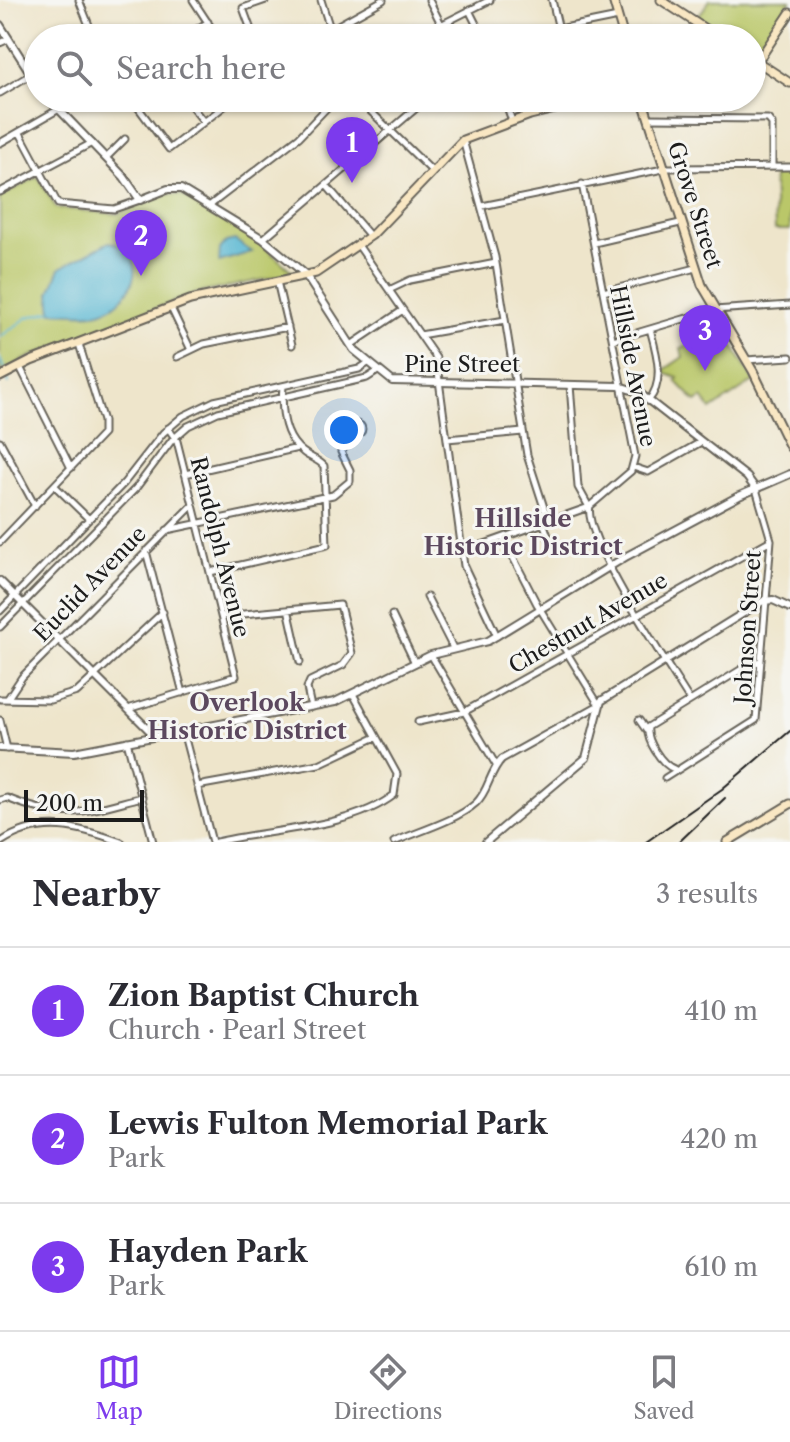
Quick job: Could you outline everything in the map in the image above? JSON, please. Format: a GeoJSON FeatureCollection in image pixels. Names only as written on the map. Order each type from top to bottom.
{"type":"FeatureCollection","features":[{"type":"Feature","properties":{"kind":"main road"},"geometry":{"type":"LineString","coordinates":[[613,0],[620,24]]}},
{"type":"Feature","properties":{"kind":"main road"},"geometry":{"type":"LineString","coordinates":[[661,0],[698,24]]}},
{"type":"Feature","properties":{"kind":"main road"},"geometry":{"type":"LineString","coordinates":[[766,43],[790,13]]}},
{"type":"Feature","properties":{"kind":"main road"},"geometry":{"type":"LineString","coordinates":[[766,68],[790,83]]}},
{"type":"Feature","properties":{"kind":"main road"},"geometry":{"type":"LineString","coordinates":[[0,377],[19,366],[200,297],[319,272],[370,236],[463,140],[541,112]]}},
{"type":"Feature","properties":{"kind":"main road","name":"Grove Street"},"geometry":{"type":"LineString","coordinates":[[647,112],[696,268],[790,447]]}},
{"type":"Feature","properties":{"kind":"main road"},"geometry":{"type":"LineString","coordinates":[[727,842],[790,804]]}},
{"type":"Feature","properties":{"kind":"street"},"geometry":{"type":"LineString","coordinates":[[79,0],[88,24]]}},
{"type":"Feature","properties":{"kind":"street"},"geometry":{"type":"LineString","coordinates":[[193,0],[208,22],[205,24]]}},
{"type":"Feature","properties":{"kind":"street"},"geometry":{"type":"LineString","coordinates":[[249,24],[243,8],[266,0]]}},
{"type":"Feature","properties":{"kind":"street"},"geometry":{"type":"LineString","coordinates":[[321,0],[329,24]]}},
{"type":"Feature","properties":{"kind":"street"},"geometry":{"type":"LineString","coordinates":[[348,24],[383,0]]}},
{"type":"Feature","properties":{"kind":"street"},"geometry":{"type":"LineString","coordinates":[[429,0],[441,24],[490,0]]}},
{"type":"Feature","properties":{"kind":"street"},"geometry":{"type":"LineString","coordinates":[[552,0],[558,24]]}},
{"type":"Feature","properties":{"kind":"street"},"geometry":{"type":"LineString","coordinates":[[469,10],[476,24]]}},
{"type":"Feature","properties":{"kind":"street"},"geometry":{"type":"LineString","coordinates":[[586,24],[618,17]]}},
{"type":"Feature","properties":{"kind":"street"},"geometry":{"type":"LineString","coordinates":[[0,25],[24,65]]}},
{"type":"Feature","properties":{"kind":"street"},"geometry":{"type":"LineString","coordinates":[[0,43],[9,39]]}},
{"type":"Feature","properties":{"kind":"street"},"geometry":{"type":"LineString","coordinates":[[0,93],[24,79]]}},
{"type":"Feature","properties":{"kind":"street"},"geometry":{"type":"LineString","coordinates":[[0,143],[54,112]]}},
{"type":"Feature","properties":{"kind":"street"},"geometry":{"type":"LineString","coordinates":[[62,112],[106,158],[140,200]]}},
{"type":"Feature","properties":{"kind":"street"},"geometry":{"type":"LineString","coordinates":[[141,112],[169,149],[217,112]]}},
{"type":"Feature","properties":{"kind":"street"},"geometry":{"type":"LineString","coordinates":[[196,112],[204,122]]}},
{"type":"Feature","properties":{"kind":"street"},"geometry":{"type":"LineString","coordinates":[[209,206],[299,137],[323,112]]}},
{"type":"Feature","properties":{"kind":"street"},"geometry":{"type":"LineString","coordinates":[[371,112],[432,171]]}},
{"type":"Feature","properties":{"kind":"street"},"geometry":{"type":"LineString","coordinates":[[263,239],[412,112]]}},
{"type":"Feature","properties":{"kind":"street"},"geometry":{"type":"LineString","coordinates":[[509,112],[512,121]]}},
{"type":"Feature","properties":{"kind":"street"},"geometry":{"type":"LineString","coordinates":[[649,118],[768,119],[772,124],[772,167]]}},
{"type":"Feature","properties":{"kind":"street","name":"Pine Street"},"geometry":{"type":"LineString","coordinates":[[20,133],[60,205],[117,209],[175,188],[263,239],[307,275],[351,345],[368,363],[398,384],[516,382],[622,387],[648,401],[747,477],[755,488]]}},
{"type":"Feature","properties":{"kind":"street"},"geometry":{"type":"LineString","coordinates":[[106,158],[125,139]]}},
{"type":"Feature","properties":{"kind":"street"},"geometry":{"type":"LineString","coordinates":[[463,140],[496,263],[523,432],[552,547]]}},
{"type":"Feature","properties":{"kind":"street"},"geometry":{"type":"LineString","coordinates":[[0,192],[92,143]]}},
{"type":"Feature","properties":{"kind":"street"},"geometry":{"type":"LineString","coordinates":[[482,206],[664,168],[790,167]]}},
{"type":"Feature","properties":{"kind":"street","name":"Hillside Avenue"},"geometry":{"type":"LineString","coordinates":[[582,184],[635,453],[633,467],[589,507]]}},
{"type":"Feature","properties":{"kind":"street"},"geometry":{"type":"LineString","coordinates":[[327,186],[370,236]]}},
{"type":"Feature","properties":{"kind":"street"},"geometry":{"type":"LineString","coordinates":[[594,243],[680,223]]}},
{"type":"Feature","properties":{"kind":"street"},"geometry":{"type":"LineString","coordinates":[[358,245],[436,358],[462,552],[468,579],[497,636]]}},
{"type":"Feature","properties":{"kind":"street"},"geometry":{"type":"LineString","coordinates":[[389,290],[410,280],[496,263]]}},
{"type":"Feature","properties":{"kind":"street"},"geometry":{"type":"LineString","coordinates":[[603,292],[696,268]]}},
{"type":"Feature","properties":{"kind":"street"},"geometry":{"type":"LineString","coordinates":[[277,281],[292,345]]}},
{"type":"Feature","properties":{"kind":"street"},"geometry":{"type":"LineString","coordinates":[[613,340],[716,310],[790,305]]}},
{"type":"Feature","properties":{"kind":"street"},"geometry":{"type":"LineString","coordinates":[[171,308],[191,350]]}},
{"type":"Feature","properties":{"kind":"street"},"geometry":{"type":"LineString","coordinates":[[351,345],[403,310]]}},
{"type":"Feature","properties":{"kind":"street"},"geometry":{"type":"LineString","coordinates":[[420,335],[505,320]]}},
{"type":"Feature","properties":{"kind":"street"},"geometry":{"type":"LineString","coordinates":[[177,357],[191,350],[288,327]]}},
{"type":"Feature","properties":{"kind":"street"},"geometry":{"type":"LineString","coordinates":[[648,401],[655,393],[659,363],[650,329]]}},
{"type":"Feature","properties":{"kind":"street"},"geometry":{"type":"LineString","coordinates":[[0,542],[101,438],[105,428],[79,344]]}},
{"type":"Feature","properties":{"kind":"street"},"geometry":{"type":"LineString","coordinates":[[746,360],[790,357]]}},
{"type":"Feature","properties":{"kind":"street"},"geometry":{"type":"LineString","coordinates":[[0,611],[107,500],[168,428],[186,414],[209,403],[359,369],[368,363]]}},
{"type":"Feature","properties":{"kind":"street"},"geometry":{"type":"LineString","coordinates":[[19,366],[71,469]]}},
{"type":"Feature","properties":{"kind":"street"},"geometry":{"type":"LineString","coordinates":[[0,627],[115,509],[175,437],[207,415],[367,378],[378,371]]}},
{"type":"Feature","properties":{"kind":"street"},"geometry":{"type":"LineString","coordinates":[[569,384],[578,487],[589,507],[592,528],[637,614],[690,701]]}},
{"type":"Feature","properties":{"kind":"street"},"geometry":{"type":"LineString","coordinates":[[210,572],[325,547],[324,465],[298,448],[288,432],[283,386]]}},
{"type":"Feature","properties":{"kind":"street","name":"Randolph Avenue"},"geometry":{"type":"LineString","coordinates":[[168,428],[175,437],[236,676],[183,693]]}},
{"type":"Feature","properties":{"kind":"street"},"geometry":{"type":"LineString","coordinates":[[447,439],[523,432]]}},
{"type":"Feature","properties":{"kind":"street","name":"Euclid Avenue"},"geometry":{"type":"LineString","coordinates":[[166,530],[335,493],[350,481],[350,470],[341,452],[356,433]]}},
{"type":"Feature","properties":{"kind":"street"},"geometry":{"type":"LineString","coordinates":[[0,441],[35,506]]}},
{"type":"Feature","properties":{"kind":"street"},"geometry":{"type":"LineString","coordinates":[[633,467],[648,472],[701,442]]}},
{"type":"Feature","properties":{"kind":"street"},"geometry":{"type":"LineString","coordinates":[[185,474],[298,448]]}},
{"type":"Feature","properties":{"kind":"street"},"geometry":{"type":"LineString","coordinates":[[149,452],[158,459]]}},
{"type":"Feature","properties":{"kind":"street"},"geometry":{"type":"LineString","coordinates":[[0,720],[4,748],[65,752],[311,708],[353,694],[431,655],[497,636],[610,566],[755,488],[790,474]]}},
{"type":"Feature","properties":{"kind":"street"},"geometry":{"type":"LineString","coordinates":[[55,486],[89,519]]}},
{"type":"Feature","properties":{"kind":"street","name":"Johnson Street"},"geometry":{"type":"LineString","coordinates":[[674,769],[684,767],[755,722],[771,540],[755,488]]}},
{"type":"Feature","properties":{"kind":"street"},"geometry":{"type":"LineString","coordinates":[[107,500],[115,509]]}},
{"type":"Feature","properties":{"kind":"street","name":"Euclid Avenue"},"geometry":{"type":"LineString","coordinates":[[8,698],[12,688],[193,505]]}},
{"type":"Feature","properties":{"kind":"street"},"geometry":{"type":"LineString","coordinates":[[462,552],[589,507]]}},
{"type":"Feature","properties":{"kind":"street"},"geometry":{"type":"LineString","coordinates":[[486,842],[584,760],[591,747],[599,705],[540,610],[503,538]]}},
{"type":"Feature","properties":{"kind":"street","name":"Chestnut Avenue"},"geometry":{"type":"LineString","coordinates":[[418,722],[464,712],[771,540]]}},
{"type":"Feature","properties":{"kind":"street"},"geometry":{"type":"LineString","coordinates":[[58,551],[67,559]]}},
{"type":"Feature","properties":{"kind":"street"},"geometry":{"type":"LineString","coordinates":[[131,708],[183,693],[146,551]]}},
{"type":"Feature","properties":{"kind":"street"},"geometry":{"type":"LineString","coordinates":[[0,581],[131,708],[155,736]]}},
{"type":"Feature","properties":{"kind":"street"},"geometry":{"type":"LineString","coordinates":[[427,597],[453,648]]}},
{"type":"Feature","properties":{"kind":"street"},"geometry":{"type":"LineString","coordinates":[[394,842],[475,803],[496,765],[589,707],[599,705],[766,600],[790,608]]}},
{"type":"Feature","properties":{"kind":"street"},"geometry":{"type":"LineString","coordinates":[[222,616],[289,612],[339,604],[352,643],[352,653],[346,663],[310,681],[307,690],[311,708]]}},
{"type":"Feature","properties":{"kind":"street"},"geometry":{"type":"LineString","coordinates":[[87,686],[163,612]]}},
{"type":"Feature","properties":{"kind":"street"},"geometry":{"type":"LineString","coordinates":[[289,612],[300,662]]}},
{"type":"Feature","properties":{"kind":"street"},"geometry":{"type":"LineString","coordinates":[[392,615],[415,663]]}},
{"type":"Feature","properties":{"kind":"street"},"geometry":{"type":"LineString","coordinates":[[431,655],[496,765]]}},
{"type":"Feature","properties":{"kind":"street"},"geometry":{"type":"LineString","coordinates":[[646,730],[750,664],[761,661]]}},
{"type":"Feature","properties":{"kind":"street"},"geometry":{"type":"LineString","coordinates":[[0,699],[57,699],[104,682]]}},
{"type":"Feature","properties":{"kind":"street"},"geometry":{"type":"LineString","coordinates":[[183,731],[214,842],[345,817],[394,795],[397,774],[353,694]]}},
{"type":"Feature","properties":{"kind":"street"},"geometry":{"type":"LineString","coordinates":[[639,720],[665,765],[674,769],[665,778]]}},
{"type":"Feature","properties":{"kind":"street"},"geometry":{"type":"LineString","coordinates":[[141,739],[142,723]]}},
{"type":"Feature","properties":{"kind":"street"},"geometry":{"type":"LineString","coordinates":[[197,786],[319,764],[376,737]]}},
{"type":"Feature","properties":{"kind":"street"},"geometry":{"type":"LineString","coordinates":[[127,741],[153,842]]}},
{"type":"Feature","properties":{"kind":"street"},"geometry":{"type":"LineString","coordinates":[[0,800],[7,798],[47,813],[78,813],[142,797]]}},
{"type":"Feature","properties":{"kind":"street"},"geometry":{"type":"LineString","coordinates":[[46,825],[47,813]]}},
{"type":"Feature","properties":{"kind":"street"},"geometry":{"type":"LineString","coordinates":[[77,826],[78,813]]}},
{"type":"Feature","properties":{"kind":"street"},"geometry":{"type":"LineString","coordinates":[[1,842],[24,830],[46,825],[77,826],[121,842]]}},
{"type":"Feature","properties":{"kind":"green space"},"geometry":{"type":"Polygon","coordinates":[[[710,0],[790,0],[766,40],[766,24],[706,24],[697,18],[710,0]]]}},
{"type":"Feature","properties":{"kind":"green space"},"geometry":{"type":"Polygon","coordinates":[[[790,171],[790,230],[775,230],[773,172],[790,171]]]}},
{"type":"Feature","properties":{"kind":"green space"},"geometry":{"type":"Polygon","coordinates":[[[38,176],[56,208],[118,214],[168,194],[182,195],[261,244],[294,273],[194,294],[32,356],[0,372],[0,197],[38,176]]]}},
{"type":"Feature","properties":{"kind":"green space"},"geometry":{"type":"Polygon","coordinates":[[[724,332],[754,381],[711,410],[702,398],[696,402],[676,381],[678,378],[661,372],[683,357],[681,348],[718,337],[724,332]]]}},
{"type":"Feature","properties":{"kind":"water"},"geometry":{"type":"Polygon","coordinates":[[[235,240],[252,252],[219,262],[220,249],[226,242],[235,240]]]}},
{"type":"Feature","properties":{"kind":"water"},"geometry":{"type":"Polygon","coordinates":[[[109,242],[131,255],[134,265],[134,276],[123,297],[103,311],[85,314],[52,312],[50,293],[60,268],[109,242]]]}},
{"type":"Feature","properties":{"kind":"waterway"},"geometry":{"type":"LineString","coordinates":[[0,337],[28,317],[51,311]]}},
{"type":"Feature","properties":{"kind":"waterway"},"geometry":{"type":"LineString","coordinates":[[0,358],[4,369]]}},
{"type":"Feature","properties":{"kind":"waterway"},"geometry":{"type":"LineString","coordinates":[[7,378],[9,383]]}},
{"type":"Feature","properties":{"kind":"railway"},"geometry":{"type":"LineString","coordinates":[[646,842],[722,789],[790,731]]}},
{"type":"Feature","properties":{"kind":"railway"},"geometry":{"type":"LineString","coordinates":[[679,842],[725,798]]}},
{"type":"Feature","properties":{"kind":"place","name":"Zion Baptist Church"},"geometry":{"type":"Point","coordinates":[352,183]}},
{"type":"Feature","properties":{"kind":"place","name":"Lewis Fulton Memorial Park"},"geometry":{"type":"Point","coordinates":[141,276]}},
{"type":"Feature","properties":{"kind":"place","name":"Hayden Park"},"geometry":{"type":"Point","coordinates":[705,371]}},
{"type":"Feature","properties":{"kind":"district","name":"Hillside Historic District"},"geometry":{"type":"Point","coordinates":[523,532]}},
{"type":"Feature","properties":{"kind":"district","name":"Overlook Historic District"},"geometry":{"type":"Point","coordinates":[247,716]}}]}
